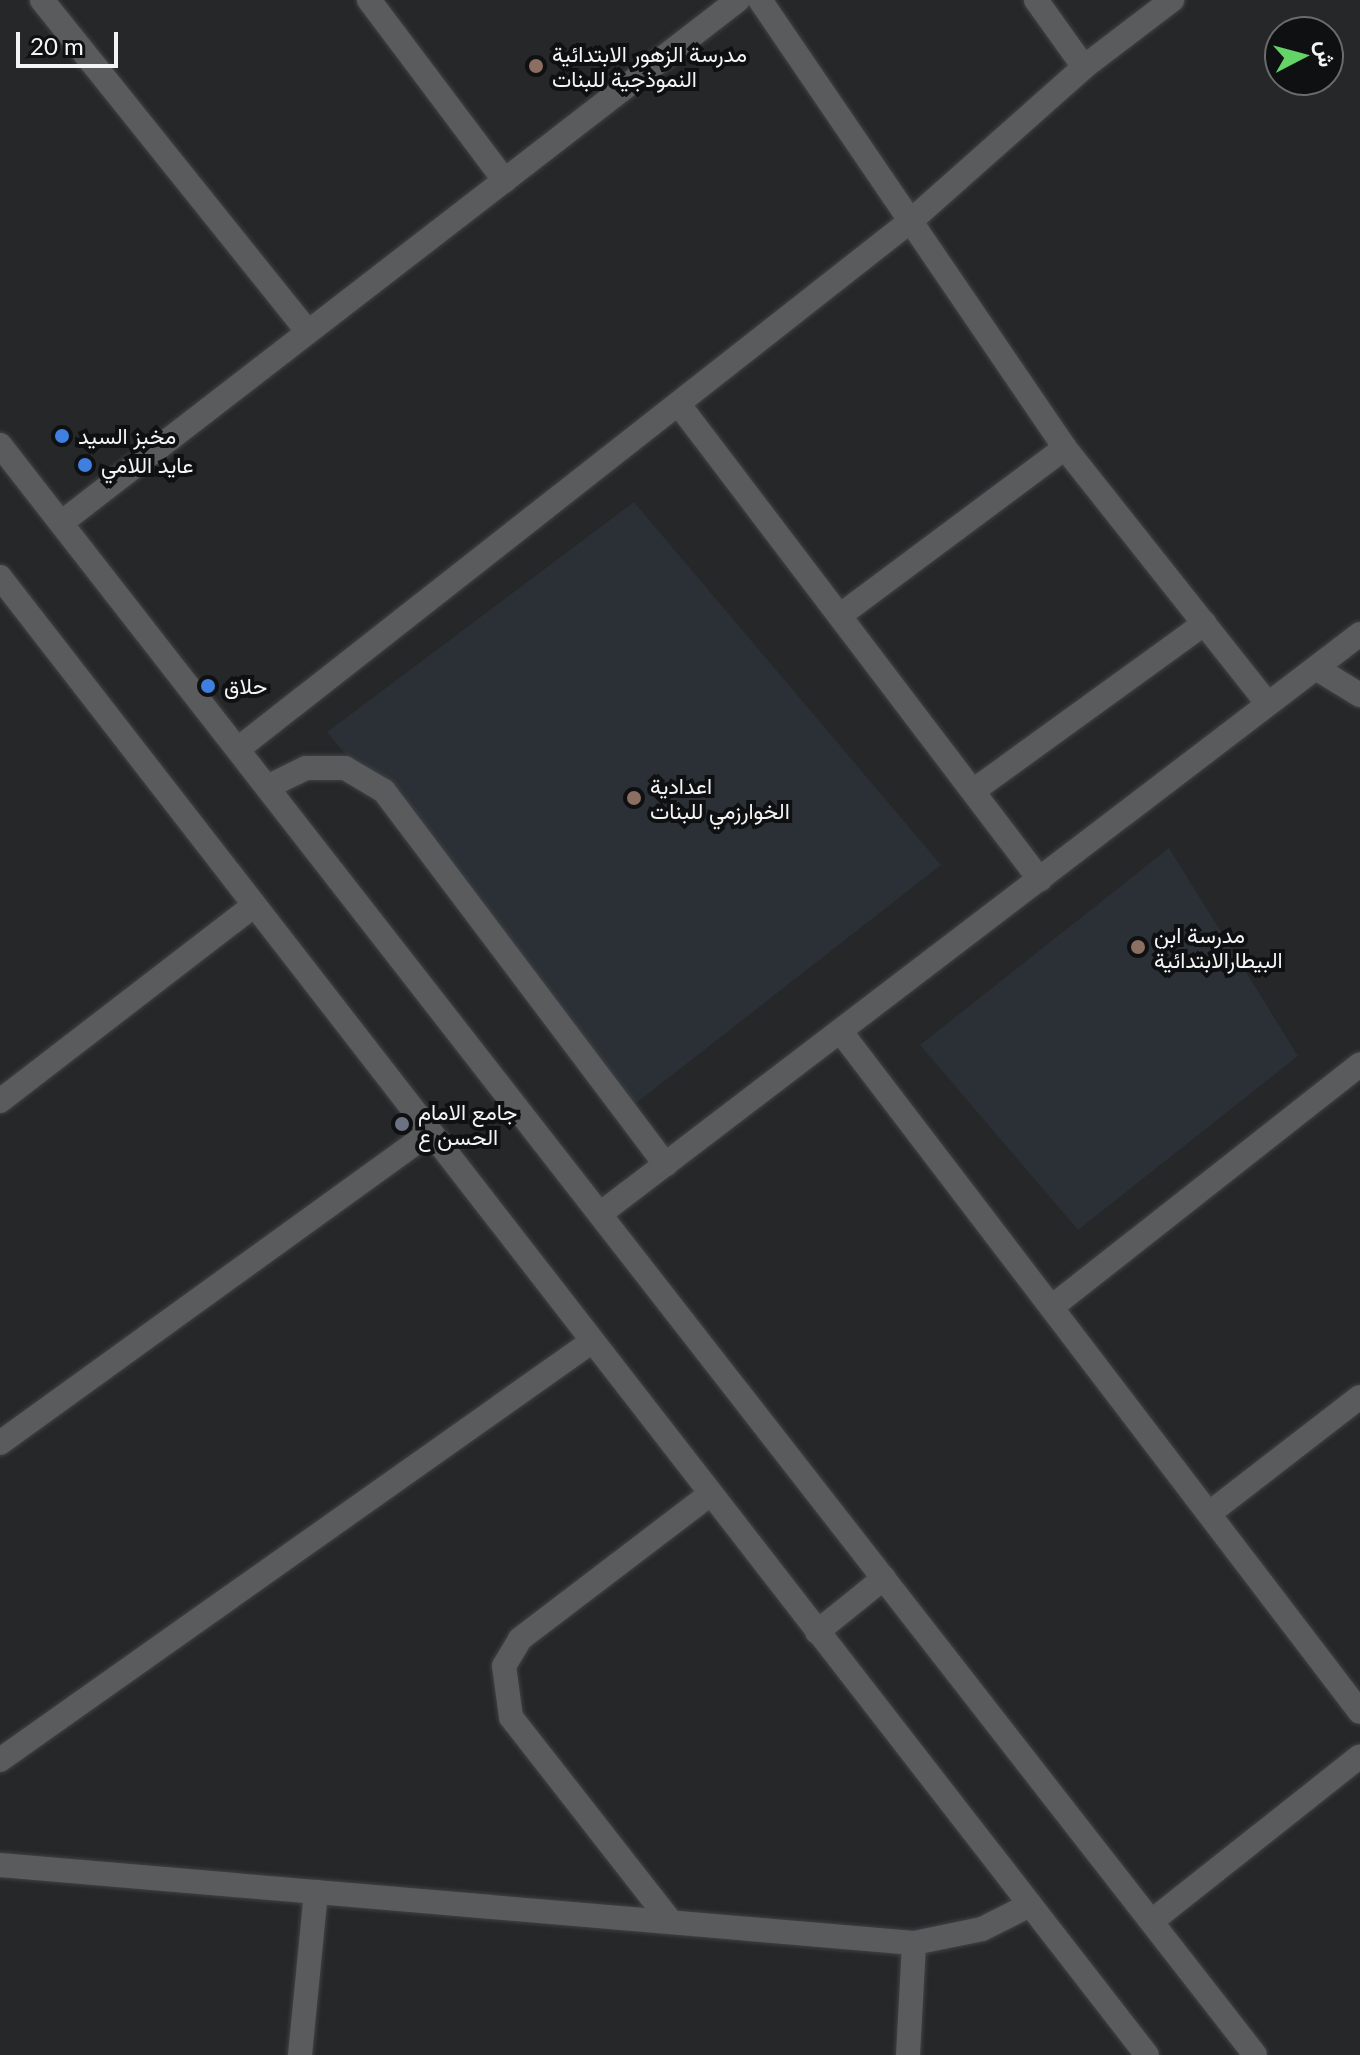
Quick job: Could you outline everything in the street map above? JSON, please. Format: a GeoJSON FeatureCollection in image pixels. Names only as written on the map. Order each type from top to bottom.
{"type":"FeatureCollection","features":[{"type":"Feature","properties":{"kind":"street"},"geometry":{"type":"LineString","coordinates":[[42,0],[308,332]]}},
{"type":"Feature","properties":{"kind":"street"},"geometry":{"type":"LineString","coordinates":[[369,0],[505,181]]}},
{"type":"Feature","properties":{"kind":"street"},"geometry":{"type":"LineString","coordinates":[[61,523],[738,0]]}},
{"type":"Feature","properties":{"kind":"street"},"geometry":{"type":"LineString","coordinates":[[760,0],[913,219],[1065,448],[1267,703]]}},
{"type":"Feature","properties":{"kind":"street"},"geometry":{"type":"LineString","coordinates":[[1036,0],[1084,67]]}},
{"type":"Feature","properties":{"kind":"street"},"geometry":{"type":"LineString","coordinates":[[238,749],[680,406],[913,219],[1084,67],[1172,0]]}},
{"type":"Feature","properties":{"kind":"street"},"geometry":{"type":"LineString","coordinates":[[680,406],[842,614],[1040,880]]}},
{"type":"Feature","properties":{"kind":"street"},"geometry":{"type":"LineString","coordinates":[[0,445],[1255,2055]]}},
{"type":"Feature","properties":{"kind":"street"},"geometry":{"type":"LineString","coordinates":[[842,614],[1065,448]]}},
{"type":"Feature","properties":{"kind":"street"},"geometry":{"type":"LineString","coordinates":[[0,577],[252,907],[1147,2055]]}},
{"type":"Feature","properties":{"kind":"street"},"geometry":{"type":"LineString","coordinates":[[973,791],[1205,623]]}},
{"type":"Feature","properties":{"kind":"street"},"geometry":{"type":"LineString","coordinates":[[600,1214],[1040,880],[1267,703],[1319,670],[1360,634]]}},
{"type":"Feature","properties":{"kind":"street"},"geometry":{"type":"LineString","coordinates":[[1319,670],[1360,695]]}},
{"type":"Feature","properties":{"kind":"street"},"geometry":{"type":"LineString","coordinates":[[267,787],[306,768],[345,768],[384,791],[666,1165]]}},
{"type":"Feature","properties":{"kind":"street"},"geometry":{"type":"LineString","coordinates":[[0,1101],[252,907]]}},
{"type":"Feature","properties":{"kind":"street"},"geometry":{"type":"LineString","coordinates":[[841,1032],[1211,1512],[1360,1712]]}},
{"type":"Feature","properties":{"kind":"street"},"geometry":{"type":"LineString","coordinates":[[1053,1306],[1360,1064]]}},
{"type":"Feature","properties":{"kind":"street"},"geometry":{"type":"LineString","coordinates":[[0,1443],[429,1133]]}},
{"type":"Feature","properties":{"kind":"street"},"geometry":{"type":"LineString","coordinates":[[0,1760],[591,1342]]}},
{"type":"Feature","properties":{"kind":"street"},"geometry":{"type":"LineString","coordinates":[[1211,1512],[1360,1397]]}},
{"type":"Feature","properties":{"kind":"street"},"geometry":{"type":"LineString","coordinates":[[671,1922],[511,1717],[504,1666],[520,1639],[710,1494]]}},
{"type":"Feature","properties":{"kind":"street"},"geometry":{"type":"LineString","coordinates":[[817,1632],[884,1578]]}},
{"type":"Feature","properties":{"kind":"street"},"geometry":{"type":"LineString","coordinates":[[1152,1921],[1360,1756]]}},
{"type":"Feature","properties":{"kind":"street"},"geometry":{"type":"LineString","coordinates":[[0,1865],[914,1943],[982,1929],[1030,1905]]}},
{"type":"Feature","properties":{"kind":"street"},"geometry":{"type":"LineString","coordinates":[[300,2055],[316,1892]]}},
{"type":"Feature","properties":{"kind":"street"},"geometry":{"type":"LineString","coordinates":[[908,2055],[914,1943]]}},
{"type":"Feature","properties":{"kind":"shaded area","name":"اعدادية الخوارزمي للبنات"},"geometry":{"type":"Polygon","coordinates":[[[634,502],[941,865],[635,1104],[327,732],[634,502]]]}},
{"type":"Feature","properties":{"kind":"shaded area","name":"مدرسة ابن البيطارالابتدائية"},"geometry":{"type":"Polygon","coordinates":[[[1169,848],[1298,1056],[1078,1230],[920,1045],[1169,848]]]}},
{"type":"Feature","properties":{"kind":"place","name":"مدرسة الزهور الابتدائية النموذجية للبنات"},"geometry":{"type":"Point","coordinates":[536,66]}},
{"type":"Feature","properties":{"kind":"place","name":"مخبز السيد"},"geometry":{"type":"Point","coordinates":[62,436]}},
{"type":"Feature","properties":{"kind":"place","name":"عايد اللامي"},"geometry":{"type":"Point","coordinates":[85,465]}},
{"type":"Feature","properties":{"kind":"place","name":"حلاق"},"geometry":{"type":"Point","coordinates":[208,686]}},
{"type":"Feature","properties":{"kind":"place","name":"اعدادية الخوارزمي للبنات"},"geometry":{"type":"Point","coordinates":[634,798]}},
{"type":"Feature","properties":{"kind":"place","name":"مدرسة ابن البيطارالابتدائية"},"geometry":{"type":"Point","coordinates":[1138,947]}},
{"type":"Feature","properties":{"kind":"place","name":"جامع الامام الحسن ع"},"geometry":{"type":"Point","coordinates":[402,1124]}}]}
